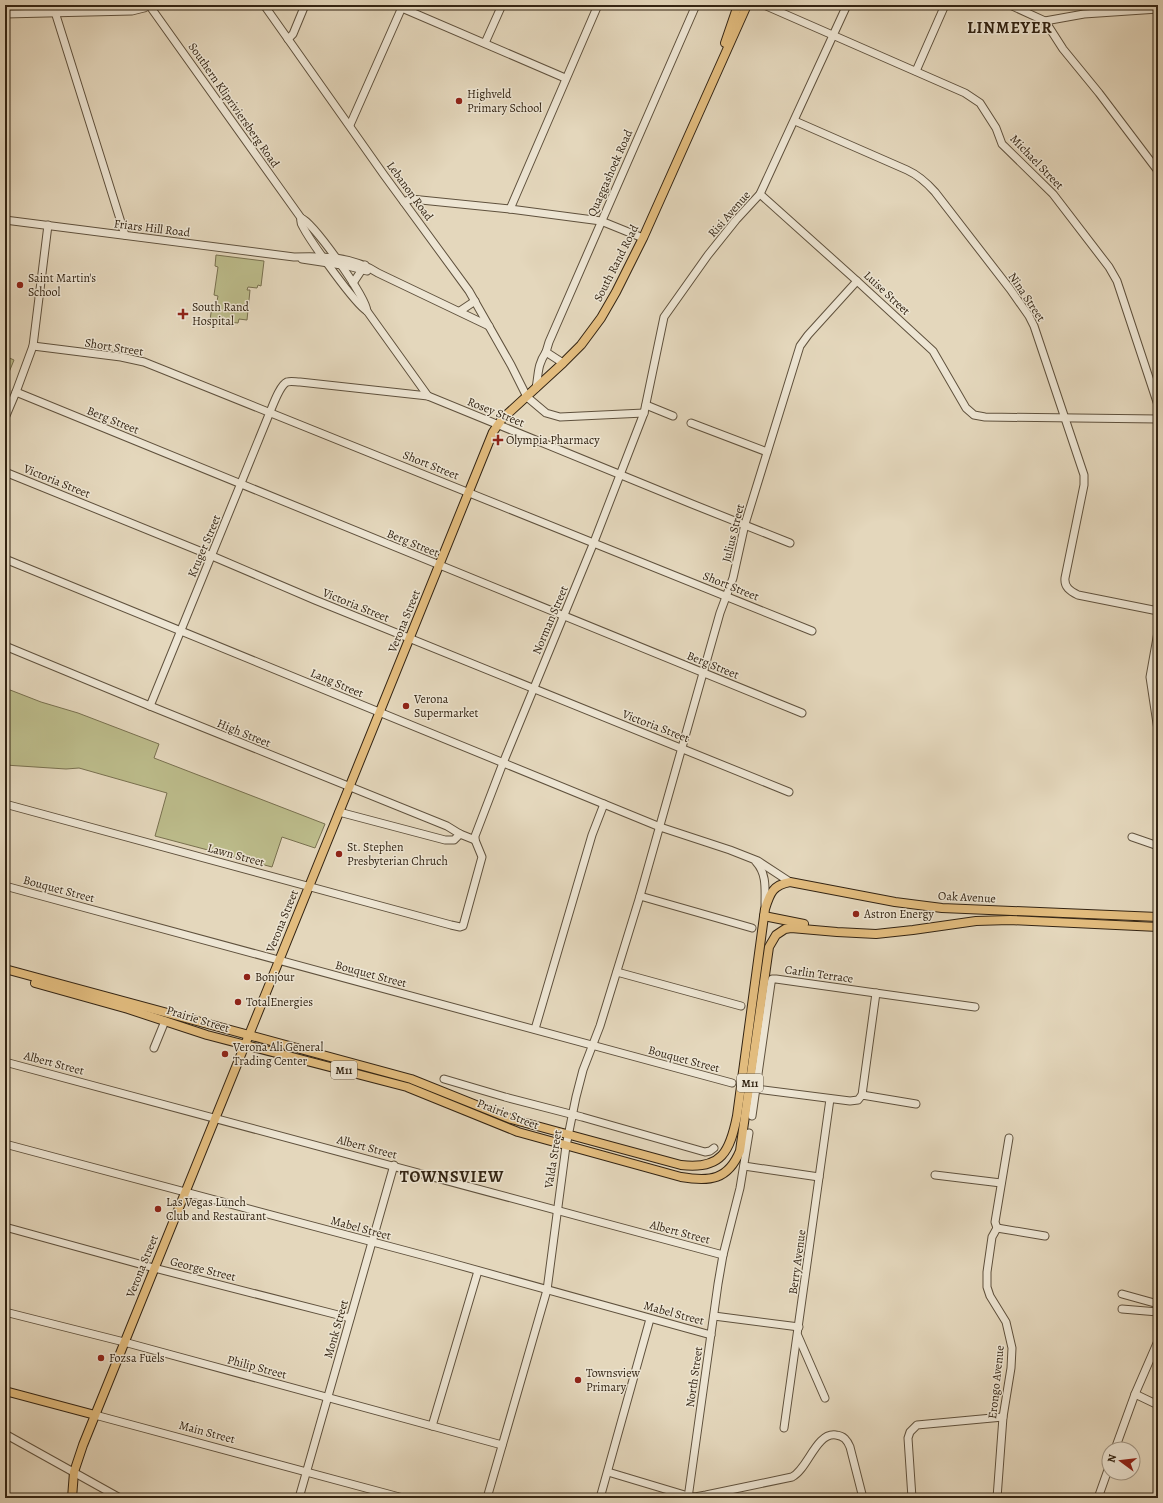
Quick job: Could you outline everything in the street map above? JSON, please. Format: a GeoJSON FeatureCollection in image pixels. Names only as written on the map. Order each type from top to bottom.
{"type":"FeatureCollection","features":[{"type":"Feature","properties":{"kind":"main road","name":"South Rand Road"},"geometry":{"type":"LineString","coordinates":[[711,83],[738,5]]}},
{"type":"Feature","properties":{"kind":"main road","name":"South Rand Road"},"geometry":{"type":"LineString","coordinates":[[498,424],[563,364],[581,345],[601,318],[643,238],[711,83],[748,5]]}},
{"type":"Feature","properties":{"kind":"main road","name":"Verona Street"},"geometry":{"type":"LineString","coordinates":[[72,1498],[76,1461],[409,638],[498,424]]}},
{"type":"Feature","properties":{"kind":"main road","name":"Oak Avenue"},"geometry":{"type":"LineString","coordinates":[[777,886],[790,882],[895,902],[942,908],[1158,917]]}},
{"type":"Feature","properties":{"kind":"main road","name":"Prairie Street"},"geometry":{"type":"LineString","coordinates":[[5,969],[411,1080],[512,1119],[686,1166],[698,1166],[707,1165],[720,1158],[733,1135],[737,1116],[765,913],[768,898],[777,886]]}},
{"type":"Feature","properties":{"kind":"main road"},"geometry":{"type":"LineString","coordinates":[[765,913],[818,930]]}},
{"type":"Feature","properties":{"kind":"main road","name":"Oak Avenue"},"geometry":{"type":"LineString","coordinates":[[818,930],[876,934],[976,921],[999,920],[1158,927]]}},
{"type":"Feature","properties":{"kind":"main road","name":"Prairie Street"},"geometry":{"type":"LineString","coordinates":[[5,974],[118,1006],[207,1035],[407,1087],[506,1128],[566,1146],[697,1180],[714,1178],[729,1170],[740,1151],[769,948],[776,935],[785,929],[800,928],[818,930]]}},
{"type":"Feature","properties":{"kind":"main road","name":"Main Street"},"geometry":{"type":"LineString","coordinates":[[5,1391],[95,1415]]}},
{"type":"Feature","properties":{"kind":"street"},"geometry":{"type":"LineString","coordinates":[[35,5],[40,13]]}},
{"type":"Feature","properties":{"kind":"street"},"geometry":{"type":"LineString","coordinates":[[5,14],[132,11],[150,5]]}},
{"type":"Feature","properties":{"kind":"street","name":"Southern Klipriviersberg Road"},"geometry":{"type":"LineString","coordinates":[[150,5],[301,218],[303,227],[312,242],[362,308],[367,311],[428,396]]}},
{"type":"Feature","properties":{"kind":"street","name":"Lebanon Road"},"geometry":{"type":"LineString","coordinates":[[264,5],[475,301],[527,397]]}},
{"type":"Feature","properties":{"kind":"street"},"geometry":{"type":"LineString","coordinates":[[288,38],[293,34],[305,5]]}},
{"type":"Feature","properties":{"kind":"street"},"geometry":{"type":"LineString","coordinates":[[485,44],[502,5]]}},
{"type":"Feature","properties":{"kind":"street"},"geometry":{"type":"LineString","coordinates":[[510,209],[565,78],[598,5]]}},
{"type":"Feature","properties":{"kind":"street","name":"Quaggashoek Road"},"geometry":{"type":"LineString","coordinates":[[536,388],[538,367],[540,362],[546,352],[601,221],[696,5]]}},
{"type":"Feature","properties":{"kind":"street","name":"Michael Street"},"geometry":{"type":"LineString","coordinates":[[764,5],[965,93],[980,103],[996,128],[1002,144],[1053,194],[1109,267],[1117,281],[1158,405]]}},
{"type":"Feature","properties":{"kind":"street","name":"Risi Avenue"},"geometry":{"type":"LineString","coordinates":[[645,409],[664,317],[708,256],[760,194],[795,121],[847,5]]}},
{"type":"Feature","properties":{"kind":"street"},"geometry":{"type":"LineString","coordinates":[[916,72],[945,5]]}},
{"type":"Feature","properties":{"kind":"street"},"geometry":{"type":"LineString","coordinates":[[1010,5],[1044,21],[1063,49],[1158,170]]}},
{"type":"Feature","properties":{"kind":"street"},"geometry":{"type":"LineString","coordinates":[[350,125],[402,6],[485,44],[565,78]]}},
{"type":"Feature","properties":{"kind":"street"},"geometry":{"type":"LineString","coordinates":[[1044,21],[1084,14],[1138,8],[1158,9]]}},
{"type":"Feature","properties":{"kind":"street"},"geometry":{"type":"LineString","coordinates":[[55,12],[125,235]]}},
{"type":"Feature","properties":{"kind":"street","name":"Nina Street"},"geometry":{"type":"LineString","coordinates":[[795,121],[915,174],[936,192],[1032,321],[1085,478],[1065,578],[1066,584],[1069,589],[1078,595],[1158,611]]}},
{"type":"Feature","properties":{"kind":"street","name":"Luise Street"},"geometry":{"type":"LineString","coordinates":[[760,194],[933,351],[969,412],[976,416],[984,417],[1065,417]]}},
{"type":"Feature","properties":{"kind":"street"},"geometry":{"type":"LineString","coordinates":[[404,202],[411,199],[510,209],[601,221],[643,238]]}},
{"type":"Feature","properties":{"kind":"street","name":"Southern Klipriviersberg Road"},"geometry":{"type":"LineString","coordinates":[[301,218],[306,221],[316,232],[335,257],[366,304],[367,311]]}},
{"type":"Feature","properties":{"kind":"street","name":"Friars Hill Road"},"geometry":{"type":"LineString","coordinates":[[5,220],[297,256],[323,256],[347,259],[460,311],[490,327]]}},
{"type":"Feature","properties":{"kind":"street"},"geometry":{"type":"LineString","coordinates":[[5,418],[33,346],[48,225]]}},
{"type":"Feature","properties":{"kind":"street"},"geometry":{"type":"LineString","coordinates":[[306,255],[316,232]]}},
{"type":"Feature","properties":{"kind":"street","name":"Friars Hill Road"},"geometry":{"type":"LineString","coordinates":[[297,256],[304,259],[340,265],[364,267]]}},
{"type":"Feature","properties":{"kind":"street"},"geometry":{"type":"LineString","coordinates":[[353,283],[364,267]]}},
{"type":"Feature","properties":{"kind":"street","name":"Julius Street"},"geometry":{"type":"LineString","coordinates":[[660,827],[720,613],[736,567],[745,524],[800,346],[857,281]]}},
{"type":"Feature","properties":{"kind":"street"},"geometry":{"type":"LineString","coordinates":[[460,311],[475,301]]}},
{"type":"Feature","properties":{"kind":"street","name":"Short Street"},"geometry":{"type":"LineString","coordinates":[[33,346],[122,357],[139,361],[164,370],[812,631]]}},
{"type":"Feature","properties":{"kind":"street"},"geometry":{"type":"LineString","coordinates":[[546,352],[563,364]]}},
{"type":"Feature","properties":{"kind":"street","name":"Rosey Street"},"geometry":{"type":"LineString","coordinates":[[278,394],[284,384],[293,382],[428,396],[790,543]]}},
{"type":"Feature","properties":{"kind":"street","name":"Berg Street"},"geometry":{"type":"LineString","coordinates":[[16,392],[802,713]]}},
{"type":"Feature","properties":{"kind":"street","name":"Kruger Street"},"geometry":{"type":"LineString","coordinates":[[150,706],[278,394]]}},
{"type":"Feature","properties":{"kind":"street"},"geometry":{"type":"LineString","coordinates":[[527,397],[546,413],[560,417],[645,409],[673,416]]}},
{"type":"Feature","properties":{"kind":"street","name":"Norman Street"},"geometry":{"type":"LineString","coordinates":[[475,838],[503,763],[594,542],[645,409]]}},
{"type":"Feature","properties":{"kind":"street"},"geometry":{"type":"LineString","coordinates":[[1065,417],[1158,419]]}},
{"type":"Feature","properties":{"kind":"street"},"geometry":{"type":"LineString","coordinates":[[691,423],[767,452]]}},
{"type":"Feature","properties":{"kind":"street","name":"Victoria Street"},"geometry":{"type":"LineString","coordinates":[[5,472],[212,556],[315,600],[789,792]]}},
{"type":"Feature","properties":{"kind":"street","name":"Lang Street"},"geometry":{"type":"LineString","coordinates":[[5,560],[660,827],[758,860],[790,882]]}},
{"type":"Feature","properties":{"kind":"street"},"geometry":{"type":"LineString","coordinates":[[1158,632],[1150,677],[1158,730]]}},
{"type":"Feature","properties":{"kind":"street","name":"High Street"},"geometry":{"type":"LineString","coordinates":[[5,646],[447,826],[460,834],[475,838]]}},
{"type":"Feature","properties":{"kind":"street","name":"Lawn Street"},"geometry":{"type":"LineString","coordinates":[[5,804],[461,927],[464,924],[482,860],[482,854],[475,838]]}},
{"type":"Feature","properties":{"kind":"street"},"geometry":{"type":"LineString","coordinates":[[535,1029],[590,842],[604,804]]}},
{"type":"Feature","properties":{"kind":"street"},"geometry":{"type":"LineString","coordinates":[[339,812],[445,840],[454,840],[460,834]]}},
{"type":"Feature","properties":{"kind":"street","name":"Valda Street"},"geometry":{"type":"LineString","coordinates":[[486,1498],[547,1290],[571,1115],[583,1070],[600,1026],[660,827]]}},
{"type":"Feature","properties":{"kind":"street"},"geometry":{"type":"LineString","coordinates":[[1132,837],[1158,846]]}},
{"type":"Feature","properties":{"kind":"street"},"geometry":{"type":"LineString","coordinates":[[753,859],[763,870],[765,885],[765,913]]}},
{"type":"Feature","properties":{"kind":"street","name":"Bouquet Street"},"geometry":{"type":"LineString","coordinates":[[5,886],[732,1083]]}},
{"type":"Feature","properties":{"kind":"street"},"geometry":{"type":"LineString","coordinates":[[640,896],[752,928]]}},
{"type":"Feature","properties":{"kind":"street"},"geometry":{"type":"LineString","coordinates":[[617,972],[741,1006]]}},
{"type":"Feature","properties":{"kind":"street","name":"Carlin Terrace"},"geometry":{"type":"LineString","coordinates":[[752,1116],[772,980],[975,1007]]}},
{"type":"Feature","properties":{"kind":"street"},"geometry":{"type":"LineString","coordinates":[[756,1089],[854,1102],[858,1100],[862,1095],[876,993]]}},
{"type":"Feature","properties":{"kind":"street"},"geometry":{"type":"LineString","coordinates":[[154,1048],[165,1021]]}},
{"type":"Feature","properties":{"kind":"street","name":"Albert Street"},"geometry":{"type":"LineString","coordinates":[[5,1062],[394,1165],[723,1255]]}},
{"type":"Feature","properties":{"kind":"street"},"geometry":{"type":"LineString","coordinates":[[444,1079],[705,1152],[714,1148]]}},
{"type":"Feature","properties":{"kind":"street"},"geometry":{"type":"LineString","coordinates":[[862,1095],[916,1104]]}},
{"type":"Feature","properties":{"kind":"street","name":"Berry Avenue"},"geometry":{"type":"LineString","coordinates":[[784,1428],[830,1099]]}},
{"type":"Feature","properties":{"kind":"street"},"geometry":{"type":"LineString","coordinates":[[749,1133],[744,1166],[819,1177]]}},
{"type":"Feature","properties":{"kind":"street","name":"Erongo Avenue"},"geometry":{"type":"LineString","coordinates":[[997,1498],[1003,1417],[1011,1368],[1012,1348],[1006,1322],[990,1296],[986,1281],[992,1237],[997,1228],[996,1222],[1008,1138]]}},
{"type":"Feature","properties":{"kind":"street","name":"Mabel Street"},"geometry":{"type":"LineString","coordinates":[[5,1144],[372,1243],[433,1258],[711,1335]]}},
{"type":"Feature","properties":{"kind":"street","name":"Monk Street"},"geometry":{"type":"LineString","coordinates":[[299,1498],[394,1165]]}},
{"type":"Feature","properties":{"kind":"street","name":"North Street"},"geometry":{"type":"LineString","coordinates":[[688,1497],[723,1255],[744,1166]]}},
{"type":"Feature","properties":{"kind":"street"},"geometry":{"type":"LineString","coordinates":[[934,1174],[1001,1183]]}},
{"type":"Feature","properties":{"kind":"street","name":"George Street"},"geometry":{"type":"LineString","coordinates":[[5,1227],[154,1268],[350,1318]]}},
{"type":"Feature","properties":{"kind":"street"},"geometry":{"type":"LineString","coordinates":[[997,1228],[1045,1236]]}},
{"type":"Feature","properties":{"kind":"street"},"geometry":{"type":"LineString","coordinates":[[432,1426],[478,1271]]}},
{"type":"Feature","properties":{"kind":"street"},"geometry":{"type":"LineString","coordinates":[[1122,1294],[1158,1304]]}},
{"type":"Feature","properties":{"kind":"street"},"geometry":{"type":"LineString","coordinates":[[1122,1309],[1158,1312]]}},
{"type":"Feature","properties":{"kind":"street","name":"Philip Street"},"geometry":{"type":"LineString","coordinates":[[5,1312],[124,1342],[502,1445]]}},
{"type":"Feature","properties":{"kind":"street"},"geometry":{"type":"LineString","coordinates":[[714,1316],[799,1327]]}},
{"type":"Feature","properties":{"kind":"street"},"geometry":{"type":"LineString","coordinates":[[600,1498],[650,1319]]}},
{"type":"Feature","properties":{"kind":"street"},"geometry":{"type":"LineString","coordinates":[[798,1336],[825,1398]]}},
{"type":"Feature","properties":{"kind":"street"},"geometry":{"type":"LineString","coordinates":[[1118,1441],[1135,1394],[1158,1340]]}},
{"type":"Feature","properties":{"kind":"street"},"geometry":{"type":"LineString","coordinates":[[1135,1394],[1158,1405]]}},
{"type":"Feature","properties":{"kind":"street","name":"Main Street"},"geometry":{"type":"LineString","coordinates":[[95,1415],[403,1498]]}},
{"type":"Feature","properties":{"kind":"street"},"geometry":{"type":"LineString","coordinates":[[912,1498],[908,1435],[914,1427],[917,1425],[937,1422],[1003,1417]]}},
{"type":"Feature","properties":{"kind":"street"},"geometry":{"type":"LineString","coordinates":[[608,1472],[688,1497],[695,1497],[792,1476],[802,1468],[822,1440],[828,1436],[834,1435],[846,1439],[850,1447],[863,1498]]}},
{"type":"Feature","properties":{"kind":"street"},"geometry":{"type":"LineString","coordinates":[[6,1437],[74,1472],[120,1498]]}},
{"type":"Feature","properties":{"kind":"street"},"geometry":{"type":"LineString","coordinates":[[1098,1498],[1104,1481]]}},
{"type":"Feature","properties":{"kind":"green space"},"geometry":{"type":"Polygon","coordinates":[[[216,255],[264,261],[261,286],[258,285],[257,288],[248,287],[247,290],[250,290],[247,320],[239,319],[238,323],[210,320],[212,306],[216,306],[218,296],[214,295],[218,267],[215,266],[216,255]]]}},
{"type":"Feature","properties":{"kind":"green space"},"geometry":{"type":"Polygon","coordinates":[[[5,356],[14,360],[5,382],[5,356]]]}},
{"type":"Feature","properties":{"kind":"green space"},"geometry":{"type":"Polygon","coordinates":[[[5,688],[41,702],[78,713],[159,744],[154,758],[325,824],[315,848],[282,837],[272,867],[155,836],[167,793],[79,768],[66,769],[5,765],[5,688]]]}},
{"type":"Feature","properties":{"kind":"place","name":"Highveld Primary School"},"geometry":{"type":"Point","coordinates":[459,101]}},
{"type":"Feature","properties":{"kind":"place","name":"Saint Martin's School"},"geometry":{"type":"Point","coordinates":[20,285]}},
{"type":"Feature","properties":{"kind":"place","name":"South Rand Hospital"},"geometry":{"type":"Point","coordinates":[183,314]}},
{"type":"Feature","properties":{"kind":"place","name":"Olympia Pharmacy"},"geometry":{"type":"Point","coordinates":[498,440]}},
{"type":"Feature","properties":{"kind":"place","name":"Verona Supermarket"},"geometry":{"type":"Point","coordinates":[406,706]}},
{"type":"Feature","properties":{"kind":"place","name":"St. Stephen Presbyterian Chruch"},"geometry":{"type":"Point","coordinates":[339,854]}},
{"type":"Feature","properties":{"kind":"place","name":"Astron Energy"},"geometry":{"type":"Point","coordinates":[856,914]}},
{"type":"Feature","properties":{"kind":"place","name":"Bonjour"},"geometry":{"type":"Point","coordinates":[247,977]}},
{"type":"Feature","properties":{"kind":"place","name":"TotalEnergies"},"geometry":{"type":"Point","coordinates":[238,1002]}},
{"type":"Feature","properties":{"kind":"place","name":"Verona Ali General Trading Center"},"geometry":{"type":"Point","coordinates":[225,1054]}},
{"type":"Feature","properties":{"kind":"place","name":"Las Vegas Lunch Club and Restaurant"},"geometry":{"type":"Point","coordinates":[158,1209]}},
{"type":"Feature","properties":{"kind":"place","name":"Fozsa Fuels"},"geometry":{"type":"Point","coordinates":[101,1358]}},
{"type":"Feature","properties":{"kind":"place","name":"Townsview Primary"},"geometry":{"type":"Point","coordinates":[578,1380]}},
{"type":"Feature","properties":{"kind":"district","name":"LINMEYER"},"geometry":{"type":"Point","coordinates":[1010,27]}},
{"type":"Feature","properties":{"kind":"district","name":"TOWNSVIEW"},"geometry":{"type":"Point","coordinates":[452,1176]}}]}
